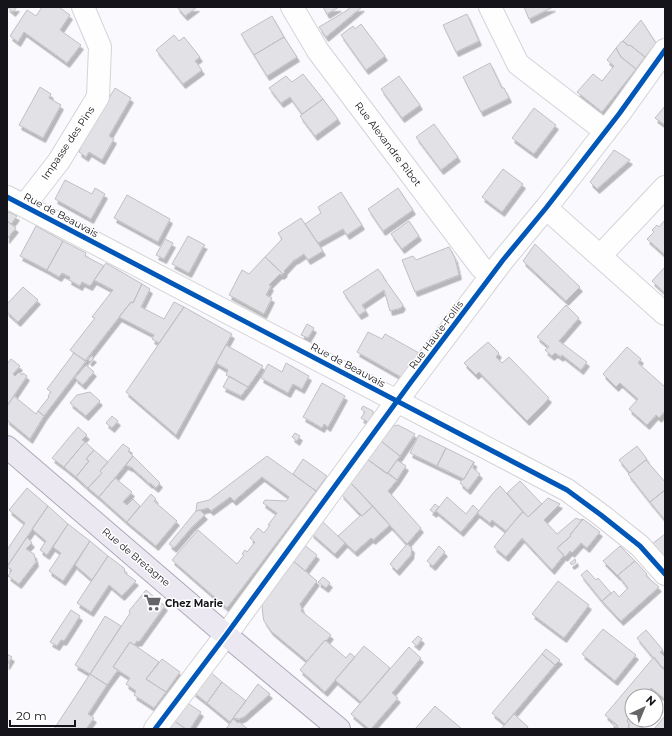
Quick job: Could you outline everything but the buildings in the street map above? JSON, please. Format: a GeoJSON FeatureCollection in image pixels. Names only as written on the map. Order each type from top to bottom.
{"type":"FeatureCollection","features":[{"type":"Feature","properties":{"kind":"main road","name":"Rue de Bretagne"},"geometry":{"type":"LineString","coordinates":[[7,447],[226,635],[339,729]]}},
{"type":"Feature","properties":{"kind":"street","name":"Impasse des Pins"},"geometry":{"type":"LineString","coordinates":[[16,201],[59,161],[98,97],[100,47],[83,7]]}},
{"type":"Feature","properties":{"kind":"street","name":"Rue Alexandre Ribot"},"geometry":{"type":"LineString","coordinates":[[292,7],[318,51],[480,266],[491,276]]}},
{"type":"Feature","properties":{"kind":"street"},"geometry":{"type":"LineString","coordinates":[[490,7],[518,64],[606,131]]}},
{"type":"Feature","properties":{"kind":"street","name":"Rue Haute-Follis"},"geometry":{"type":"LineString","coordinates":[[155,729],[491,276],[620,114],[665,50]]}},
{"type":"Feature","properties":{"kind":"street"},"geometry":{"type":"LineString","coordinates":[[600,256],[665,187]]}},
{"type":"Feature","properties":{"kind":"street","name":"Rue de Beauvais"},"geometry":{"type":"LineString","coordinates":[[16,201],[567,490],[640,546],[665,574]]}},
{"type":"Feature","properties":{"kind":"street"},"geometry":{"type":"LineString","coordinates":[[546,208],[665,314]]}},
{"type":"Feature","properties":{"kind":"cycle path"},"geometry":{"type":"LineString","coordinates":[[155,729],[226,635],[411,382],[503,260],[546,208],[619,114],[665,50]]}},
{"type":"Feature","properties":{"kind":"cycle path"},"geometry":{"type":"LineString","coordinates":[[7,197],[567,490],[640,546],[665,574]]}},
{"type":"Feature","properties":{"kind":"place","name":"Chez Marie"},"geometry":{"type":"Point","coordinates":[152,603]}}]}
